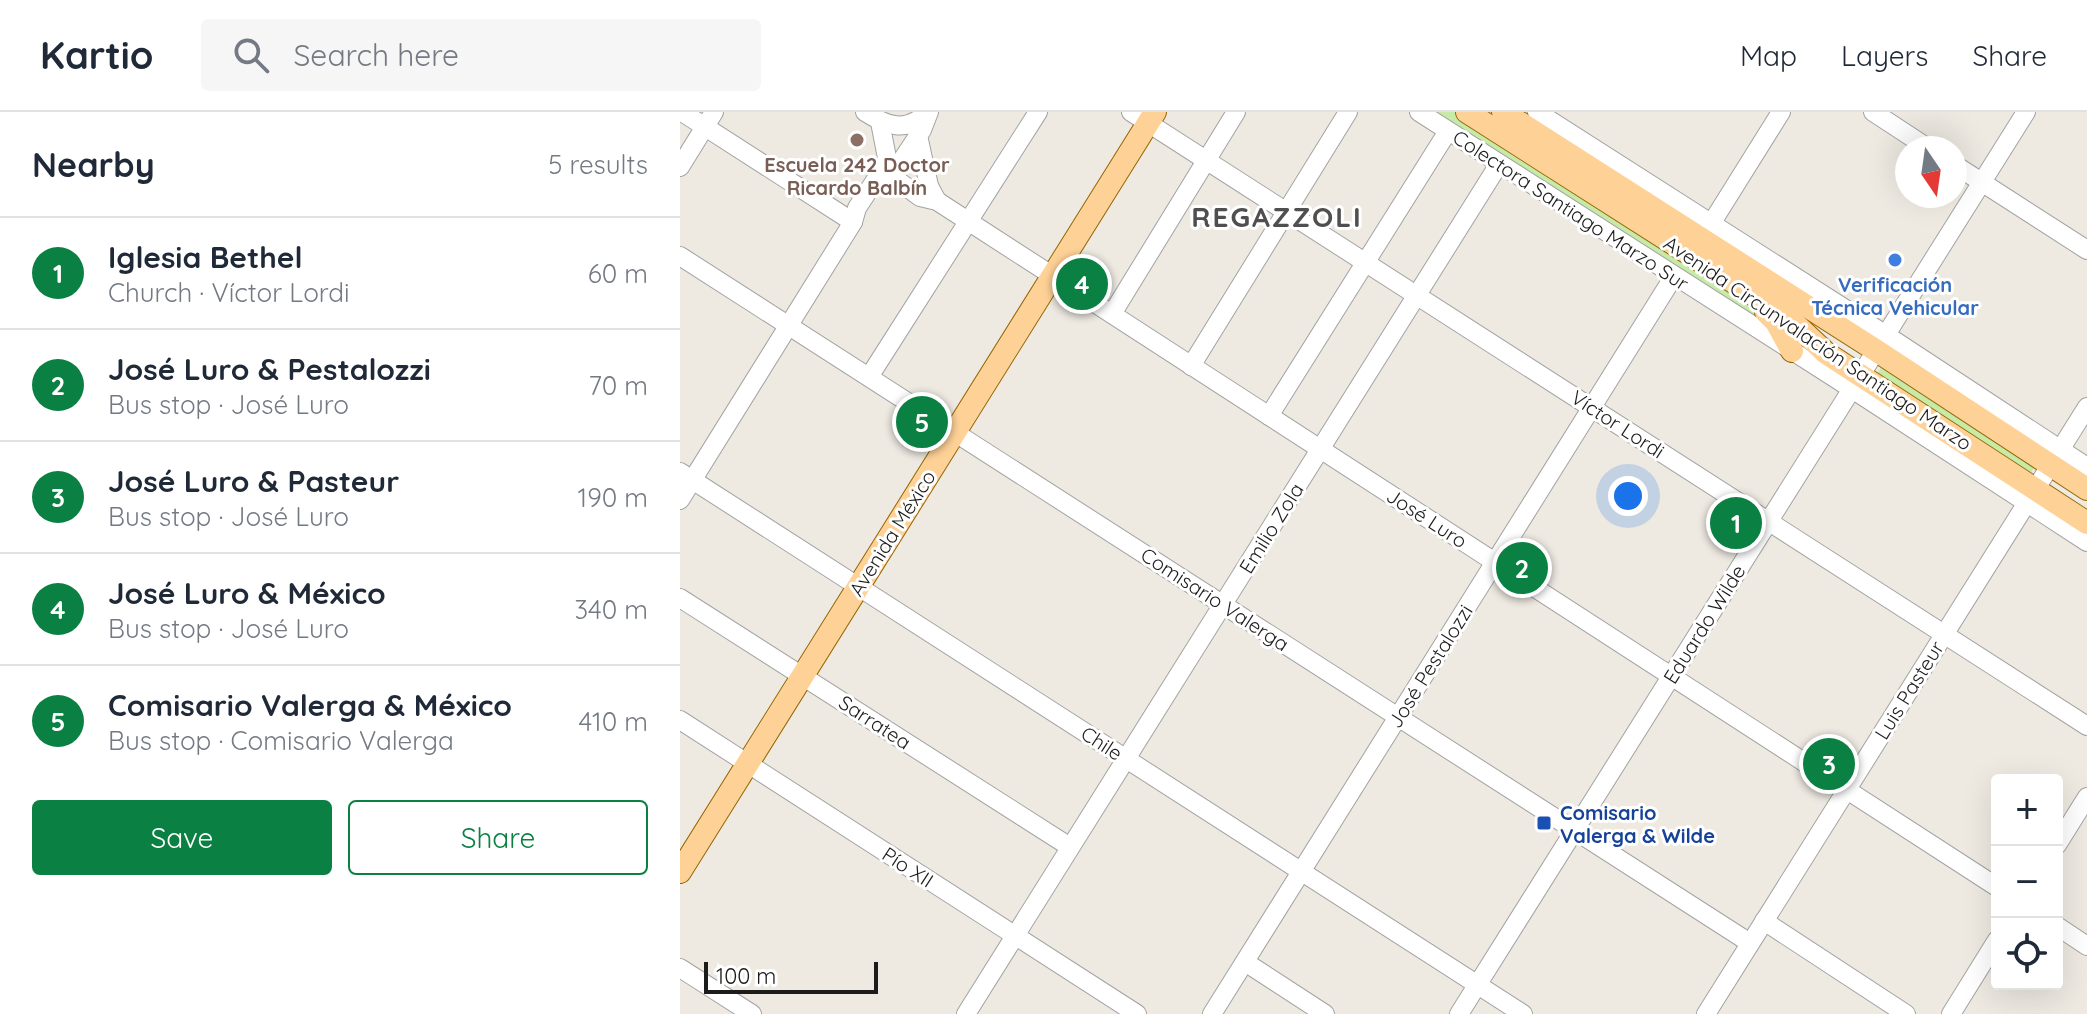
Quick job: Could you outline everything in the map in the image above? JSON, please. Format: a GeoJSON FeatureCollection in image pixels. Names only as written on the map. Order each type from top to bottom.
{"type":"FeatureCollection","features":[{"type":"Feature","properties":{"kind":"main road","name":"Avenida Circunvalación Santiago Marzo"},"geometry":{"type":"LineString","coordinates":[[1467,112],[1783,314],[1856,382],[2031,496],[2087,523]]}},
{"type":"Feature","properties":{"kind":"main road","name":"Avenida Circunvalación Santiago Marzo"},"geometry":{"type":"LineString","coordinates":[[1503,112],[1882,343],[2056,458],[2087,489]]}},
{"type":"Feature","properties":{"kind":"main road","name":"Avenida México"},"geometry":{"type":"LineString","coordinates":[[680,872],[1053,276],[1145,115]]}},
{"type":"Feature","properties":{"kind":"main road"},"geometry":{"type":"LineString","coordinates":[[1685,251],[1724,284],[1774,319],[1792,351]]}},
{"type":"Feature","properties":{"kind":"street"},"geometry":{"type":"LineString","coordinates":[[682,112],[709,119],[853,222]]}},
{"type":"Feature","properties":{"kind":"street"},"geometry":{"type":"LineString","coordinates":[[869,377],[1038,112]]}},
{"type":"Feature","properties":{"kind":"street"},"geometry":{"type":"LineString","coordinates":[[1112,314],[1236,112]]}},
{"type":"Feature","properties":{"kind":"street"},"geometry":{"type":"LineString","coordinates":[[1191,366],[1348,112]]}},
{"type":"Feature","properties":{"kind":"street","name":"Colectora Santiago Marzo Sur"},"geometry":{"type":"LineString","coordinates":[[1419,112],[1792,351],[1856,382]]}},
{"type":"Feature","properties":{"kind":"street"},"geometry":{"type":"LineString","coordinates":[[1537,112],[1711,224],[1882,343]]}},
{"type":"Feature","properties":{"kind":"street"},"geometry":{"type":"LineString","coordinates":[[1711,224],[1781,112]]}},
{"type":"Feature","properties":{"kind":"street"},"geometry":{"type":"LineString","coordinates":[[1873,112],[1910,136]]}},
{"type":"Feature","properties":{"kind":"street","name":"Eduardo Wilde"},"geometry":{"type":"LineString","coordinates":[[1459,1014],[2026,112]]}},
{"type":"Feature","properties":{"kind":"street","name":"Víctor Lordi"},"geometry":{"type":"LineString","coordinates":[[1145,115],[1207,160],[2087,726]]}},
{"type":"Feature","properties":{"kind":"street"},"geometry":{"type":"LineString","coordinates":[[872,117],[892,126],[922,120]]}},
{"type":"Feature","properties":{"kind":"street"},"geometry":{"type":"LineString","coordinates":[[872,117],[890,168]]}},
{"type":"Feature","properties":{"kind":"street"},"geometry":{"type":"LineString","coordinates":[[680,167],[709,119]]}},
{"type":"Feature","properties":{"kind":"street"},"geometry":{"type":"LineString","coordinates":[[680,500],[686,476],[789,326],[853,222],[857,208],[890,168],[922,120]]}},
{"type":"Feature","properties":{"kind":"street"},"geometry":{"type":"LineString","coordinates":[[922,120],[929,186],[937,201]]}},
{"type":"Feature","properties":{"kind":"street"},"geometry":{"type":"LineString","coordinates":[[1269,416],[1448,131]]}},
{"type":"Feature","properties":{"kind":"street","name":"Emilio Zola"},"geometry":{"type":"LineString","coordinates":[[966,1014],[1499,164]]}},
{"type":"Feature","properties":{"kind":"street","name":"José Luro"},"geometry":{"type":"LineString","coordinates":[[890,168],[897,181],[920,197],[937,201],[1991,883]]}},
{"type":"Feature","properties":{"kind":"street"},"geometry":{"type":"LineString","coordinates":[[1967,173],[2087,250]]}},
{"type":"Feature","properties":{"kind":"street","name":"Comisario Valerga"},"geometry":{"type":"LineString","coordinates":[[680,256],[1750,943]]}},
{"type":"Feature","properties":{"kind":"street","name":"José Pestalozzi"},"geometry":{"type":"LineString","coordinates":[[1212,1014],[1674,276]]}},
{"type":"Feature","properties":{"kind":"street","name":"Luis Pasteur"},"geometry":{"type":"LineString","coordinates":[[1706,1014],[2087,407]]}},
{"type":"Feature","properties":{"kind":"street"},"geometry":{"type":"LineString","coordinates":[[2056,458],[2087,467]]}},
{"type":"Feature","properties":{"kind":"street","name":"Chile"},"geometry":{"type":"LineString","coordinates":[[686,476],[1523,1014]]}},
{"type":"Feature","properties":{"kind":"street"},"geometry":{"type":"LineString","coordinates":[[2031,496],[2087,542]]}},
{"type":"Feature","properties":{"kind":"street","name":"Sarratea"},"geometry":{"type":"LineString","coordinates":[[680,598],[1070,847]]}},
{"type":"Feature","properties":{"kind":"street","name":"Pío XII"},"geometry":{"type":"LineString","coordinates":[[680,720],[1137,1014]]}},
{"type":"Feature","properties":{"kind":"street"},"geometry":{"type":"LineString","coordinates":[[2063,835],[2087,797]]}},
{"type":"Feature","properties":{"kind":"street"},"geometry":{"type":"LineString","coordinates":[[1764,921],[1906,1014]]}},
{"type":"Feature","properties":{"kind":"street"},"geometry":{"type":"LineString","coordinates":[[2063,930],[2087,946]]}},
{"type":"Feature","properties":{"kind":"street"},"geometry":{"type":"LineString","coordinates":[[1951,1014],[1991,950]]}},
{"type":"Feature","properties":{"kind":"street"},"geometry":{"type":"LineString","coordinates":[[1245,962],[1325,1014]]}},
{"type":"Feature","properties":{"kind":"street"},"geometry":{"type":"LineString","coordinates":[[680,968],[752,1014]]}},
{"type":"Feature","properties":{"kind":"green space"},"geometry":{"type":"Polygon","coordinates":[[[1428,112],[1456,112],[1682,256],[1722,288],[1767,317],[1779,336],[1428,112]]]}},
{"type":"Feature","properties":{"kind":"green space"},"geometry":{"type":"Polygon","coordinates":[[[1883,365],[2035,466],[2029,476],[1876,375],[1883,365]]]}},
{"type":"Feature","properties":{"kind":"place","name":"Escuela 242 Doctor Ricardo Balbín"},"geometry":{"type":"Point","coordinates":[857,140]}},
{"type":"Feature","properties":{"kind":"place","name":"Verificación Técnica Vehicular"},"geometry":{"type":"Point","coordinates":[1895,260]}},
{"type":"Feature","properties":{"kind":"place","name":"José Luro & México"},"geometry":{"type":"Point","coordinates":[1082,284]}},
{"type":"Feature","properties":{"kind":"place","name":"Comisario Valerga & México"},"geometry":{"type":"Point","coordinates":[922,422]}},
{"type":"Feature","properties":{"kind":"place","name":"Iglesia Bethel"},"geometry":{"type":"Point","coordinates":[1736,523]}},
{"type":"Feature","properties":{"kind":"place","name":"José Luro & Pestalozzi"},"geometry":{"type":"Point","coordinates":[1522,568]}},
{"type":"Feature","properties":{"kind":"place","name":"José Luro & Pasteur"},"geometry":{"type":"Point","coordinates":[1829,764]}},
{"type":"Feature","properties":{"kind":"place","name":"Comisario Valerga & Wilde"},"geometry":{"type":"Point","coordinates":[1544,823]}},
{"type":"Feature","properties":{"kind":"district","name":"REGAZZOLI"},"geometry":{"type":"Point","coordinates":[1277,216]}}]}
